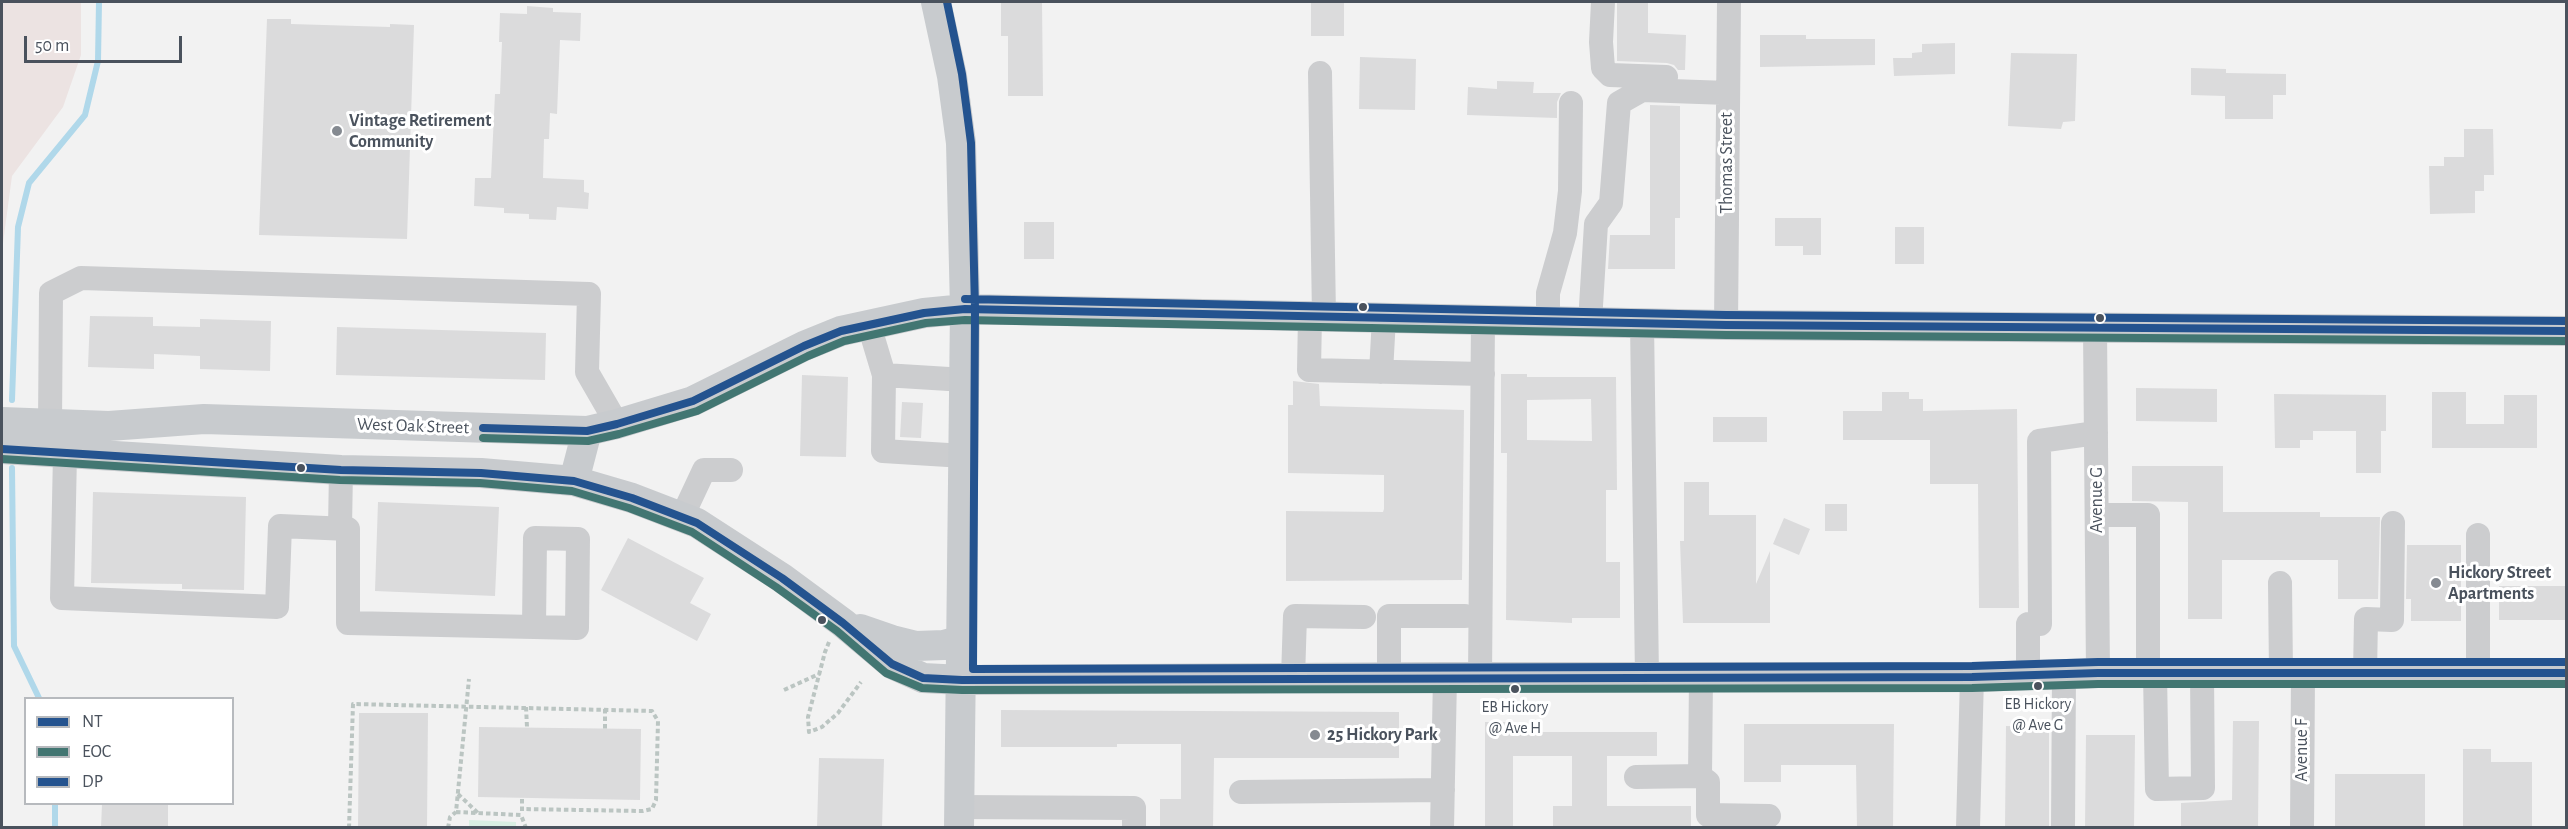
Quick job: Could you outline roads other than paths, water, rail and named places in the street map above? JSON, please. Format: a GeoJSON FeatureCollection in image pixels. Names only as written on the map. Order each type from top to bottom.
{"type":"FeatureCollection","features":[{"type":"Feature","properties":{"kind":"main road"},"geometry":{"type":"LineString","coordinates":[[936,2],[959,112],[965,309],[960,818]]}},
{"type":"Feature","properties":{"kind":"main road","name":"West Oak Street"},"geometry":{"type":"LineString","coordinates":[[2,422],[109,426],[204,420],[587,431],[693,401],[804,346],[841,331],[924,313],[965,309],[1726,325],[2566,331]]}},
{"type":"Feature","properties":{"kind":"main road"},"geometry":{"type":"LineString","coordinates":[[574,482],[587,431]]}},
{"type":"Feature","properties":{"kind":"main road"},"geometry":{"type":"LineString","coordinates":[[2,449],[341,470],[480,473],[574,482],[632,498],[698,523],[766,566],[837,631],[892,664],[923,678],[962,680],[1445,676],[1972,676],[2098,673],[2566,673]]}},
{"type":"Feature","properties":{"kind":"main road"},"geometry":{"type":"LineString","coordinates":[[837,631],[916,646],[944,645],[962,640]]}},
{"type":"Feature","properties":{"kind":"street"},"geometry":{"type":"LineString","coordinates":[[1603,2],[1601,42],[1603,68],[1610,75],[1728,86]]}},
{"type":"Feature","properties":{"kind":"street","name":"Thomas Street"},"geometry":{"type":"LineString","coordinates":[[1726,325],[1729,2]]}},
{"type":"Feature","properties":{"kind":"street"},"geometry":{"type":"LineString","coordinates":[[1320,73],[1317,316],[1309,370],[1483,374]]}},
{"type":"Feature","properties":{"kind":"street"},"geometry":{"type":"LineString","coordinates":[[1590,322],[1596,224],[1611,203],[1619,103],[1642,90],[1728,86]]}},
{"type":"Feature","properties":{"kind":"street"},"geometry":{"type":"LineString","coordinates":[[1548,321],[1548,293],[1565,233],[1571,103]]}},
{"type":"Feature","properties":{"kind":"street"},"geometry":{"type":"LineString","coordinates":[[50,424],[51,293],[81,278],[589,294],[587,372],[617,424]]}},
{"type":"Feature","properties":{"kind":"street"},"geometry":{"type":"LineString","coordinates":[[1381,372],[1384,318]]}},
{"type":"Feature","properties":{"kind":"street"},"geometry":{"type":"LineString","coordinates":[[1480,676],[1483,320]]}},
{"type":"Feature","properties":{"kind":"street"},"geometry":{"type":"LineString","coordinates":[[1642,323],[1647,676]]}},
{"type":"Feature","properties":{"kind":"street"},"geometry":{"type":"LineString","coordinates":[[869,325],[884,375],[881,447],[883,451],[964,456]]}},
{"type":"Feature","properties":{"kind":"street","name":"Avenue G"},"geometry":{"type":"LineString","coordinates":[[2095,328],[2098,673]]}},
{"type":"Feature","properties":{"kind":"street"},"geometry":{"type":"LineString","coordinates":[[884,375],[965,380]]}},
{"type":"Feature","properties":{"kind":"street"},"geometry":{"type":"LineString","coordinates":[[2028,675],[2028,624],[2040,624],[2039,441],[2096,433]]}},
{"type":"Feature","properties":{"kind":"street"},"geometry":{"type":"LineString","coordinates":[[65,454],[62,598],[277,606],[280,526],[348,528],[348,623],[534,627]]}},
{"type":"Feature","properties":{"kind":"street"},"geometry":{"type":"LineString","coordinates":[[340,528],[341,470]]}},
{"type":"Feature","properties":{"kind":"street"},"geometry":{"type":"LineString","coordinates":[[682,517],[704,470],[730,470]]}},
{"type":"Feature","properties":{"kind":"street"},"geometry":{"type":"LineString","coordinates":[[2097,515],[2148,515],[2157,789],[2204,788],[2202,673]]}},
{"type":"Feature","properties":{"kind":"street"},"geometry":{"type":"LineString","coordinates":[[2365,673],[2366,619],[2392,620],[2394,523]]}},
{"type":"Feature","properties":{"kind":"street"},"geometry":{"type":"LineString","coordinates":[[2478,535],[2478,672]]}},
{"type":"Feature","properties":{"kind":"street","name":"Avenue F"},"geometry":{"type":"LineString","coordinates":[[2280,583],[2292,673],[2302,828]]}},
{"type":"Feature","properties":{"kind":"street"},"geometry":{"type":"LineString","coordinates":[[1293,678],[1295,616],[1364,617]]}},
{"type":"Feature","properties":{"kind":"street"},"geometry":{"type":"LineString","coordinates":[[1389,677],[1389,616],[1464,616]]}},
{"type":"Feature","properties":{"kind":"street"},"geometry":{"type":"LineString","coordinates":[[2063,828],[2064,674]]}},
{"type":"Feature","properties":{"kind":"street"},"geometry":{"type":"LineString","coordinates":[[1442,828],[1445,676]]}},
{"type":"Feature","properties":{"kind":"street"},"geometry":{"type":"LineString","coordinates":[[1701,676],[1701,777]]}},
{"type":"Feature","properties":{"kind":"street"},"geometry":{"type":"LineString","coordinates":[[1968,828],[1972,676]]}},
{"type":"Feature","properties":{"kind":"street"},"geometry":{"type":"LineString","coordinates":[[1636,777],[1701,777],[1708,782],[1708,815],[1769,816]]}},
{"type":"Feature","properties":{"kind":"street"},"geometry":{"type":"LineString","coordinates":[[1240,792],[1443,790]]}},
{"type":"Feature","properties":{"kind":"street"},"geometry":{"type":"LineString","coordinates":[[960,818],[1134,808],[1134,828]]}},
{"type":"Feature","properties":{"kind":"waterway"},"geometry":{"type":"LineString","coordinates":[[12,400],[18,227],[29,183],[85,115],[98,61],[99,2]]}},
{"type":"Feature","properties":{"kind":"waterway"},"geometry":{"type":"LineString","coordinates":[[12,468],[14,646],[39,697]]}},
{"type":"Feature","properties":{"kind":"waterway"},"geometry":{"type":"LineString","coordinates":[[55,805],[55,828]]}},
{"type":"Feature","properties":{"kind":"place","name":"Vintage Retirement Community"},"geometry":{"type":"Point","coordinates":[337,131]}},
{"type":"Feature","properties":{"kind":"place","name":"Hickory Street Apartments"},"geometry":{"type":"Point","coordinates":[2436,583]}},
{"type":"Feature","properties":{"kind":"place","name":"EB Hickory @ Ave G"},"geometry":{"type":"Point","coordinates":[2038,686]}},
{"type":"Feature","properties":{"kind":"place","name":"EB Hickory @ Ave H"},"geometry":{"type":"Point","coordinates":[1515,689]}},
{"type":"Feature","properties":{"kind":"place","name":"25 Hickory Park"},"geometry":{"type":"Point","coordinates":[1315,735]}}]}
